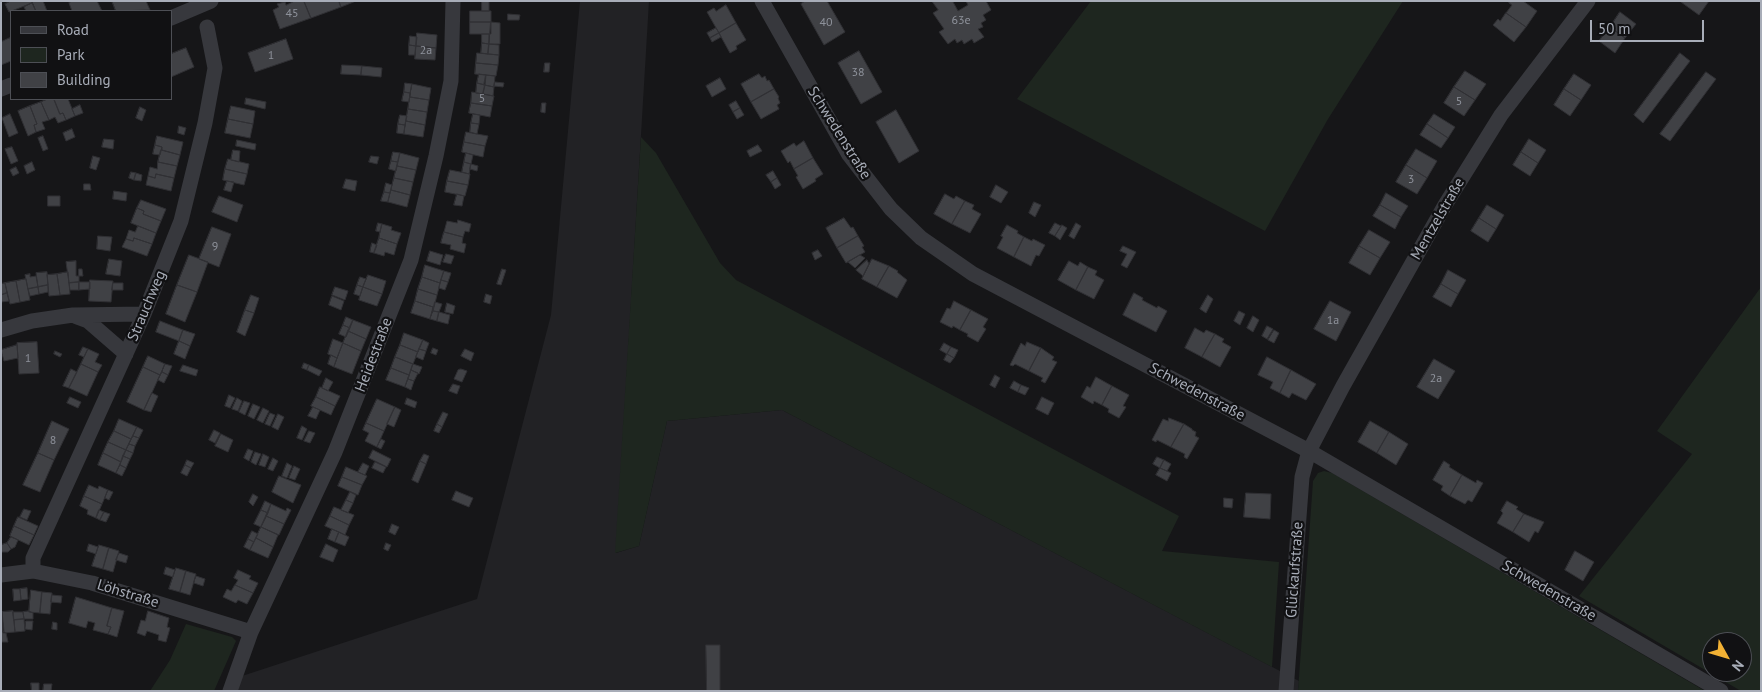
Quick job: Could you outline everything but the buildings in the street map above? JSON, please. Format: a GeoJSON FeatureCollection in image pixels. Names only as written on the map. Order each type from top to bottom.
{"type":"FeatureCollection","features":[{"type":"Feature","properties":{"kind":"street"},"geometry":{"type":"LineString","coordinates":[[172,18],[211,1]]}},
{"type":"Feature","properties":{"kind":"street","name":"Heidestraße"},"geometry":{"type":"LineString","coordinates":[[230,691],[251,632],[335,452],[411,260],[436,156],[451,81],[453,1]]}},
{"type":"Feature","properties":{"kind":"street","name":"Schwedenstraße"},"geometry":{"type":"LineString","coordinates":[[762,1],[849,155],[891,209],[921,238],[973,274],[1309,451],[1721,691]]}},
{"type":"Feature","properties":{"kind":"street","name":"Mentzelstraße"},"geometry":{"type":"LineString","coordinates":[[1309,451],[1342,386],[1460,181],[1501,115],[1588,1]]}},
{"type":"Feature","properties":{"kind":"street","name":"Strauchweg"},"geometry":{"type":"LineString","coordinates":[[33,571],[33,558],[144,314],[181,221],[205,124],[214,68],[207,27]]}},
{"type":"Feature","properties":{"kind":"street"},"geometry":{"type":"LineString","coordinates":[[1,330],[32,321],[73,315],[144,314]]}},
{"type":"Feature","properties":{"kind":"street"},"geometry":{"type":"LineString","coordinates":[[73,315],[88,321],[126,354]]}},
{"type":"Feature","properties":{"kind":"street","name":"Glückaufstraße"},"geometry":{"type":"LineString","coordinates":[[1286,691],[1302,477],[1309,451]]}},
{"type":"Feature","properties":{"kind":"street","name":"Löhstraße"},"geometry":{"type":"LineString","coordinates":[[1,575],[33,571],[92,582],[251,632]]}},
{"type":"Feature","properties":{"kind":"shaded area"},"geometry":{"type":"Polygon","coordinates":[[[580,1],[649,1],[616,553],[639,546],[667,421],[782,410],[1299,681],[1298,691],[235,691],[239,677],[477,599],[551,315],[580,1]]]}},
{"type":"Feature","properties":{"kind":"green space"},"geometry":{"type":"Polygon","coordinates":[[[1091,1],[1403,1],[1328,119],[1265,231],[1017,99],[1091,1]]]}},
{"type":"Feature","properties":{"kind":"green space"},"geometry":{"type":"Polygon","coordinates":[[[641,137],[656,153],[720,263],[736,280],[1179,516],[1162,551],[1279,562],[1272,667],[782,410],[667,421],[639,546],[615,553],[641,137]]]}},
{"type":"Feature","properties":{"kind":"green space"},"geometry":{"type":"Polygon","coordinates":[[[1761,287],[1761,691],[1741,691],[1726,682],[1752,682],[1752,632],[1702,632],[1702,668],[1579,596],[1692,454],[1657,431],[1761,287]]]}},
{"type":"Feature","properties":{"kind":"green space"},"geometry":{"type":"Polygon","coordinates":[[[1324,471],[1332,473],[1705,691],[1298,691],[1313,481],[1318,473],[1324,471]]]}},
{"type":"Feature","properties":{"kind":"green space"},"geometry":{"type":"Polygon","coordinates":[[[186,624],[232,637],[236,641],[214,691],[150,691],[170,660],[186,624]]]}}]}
